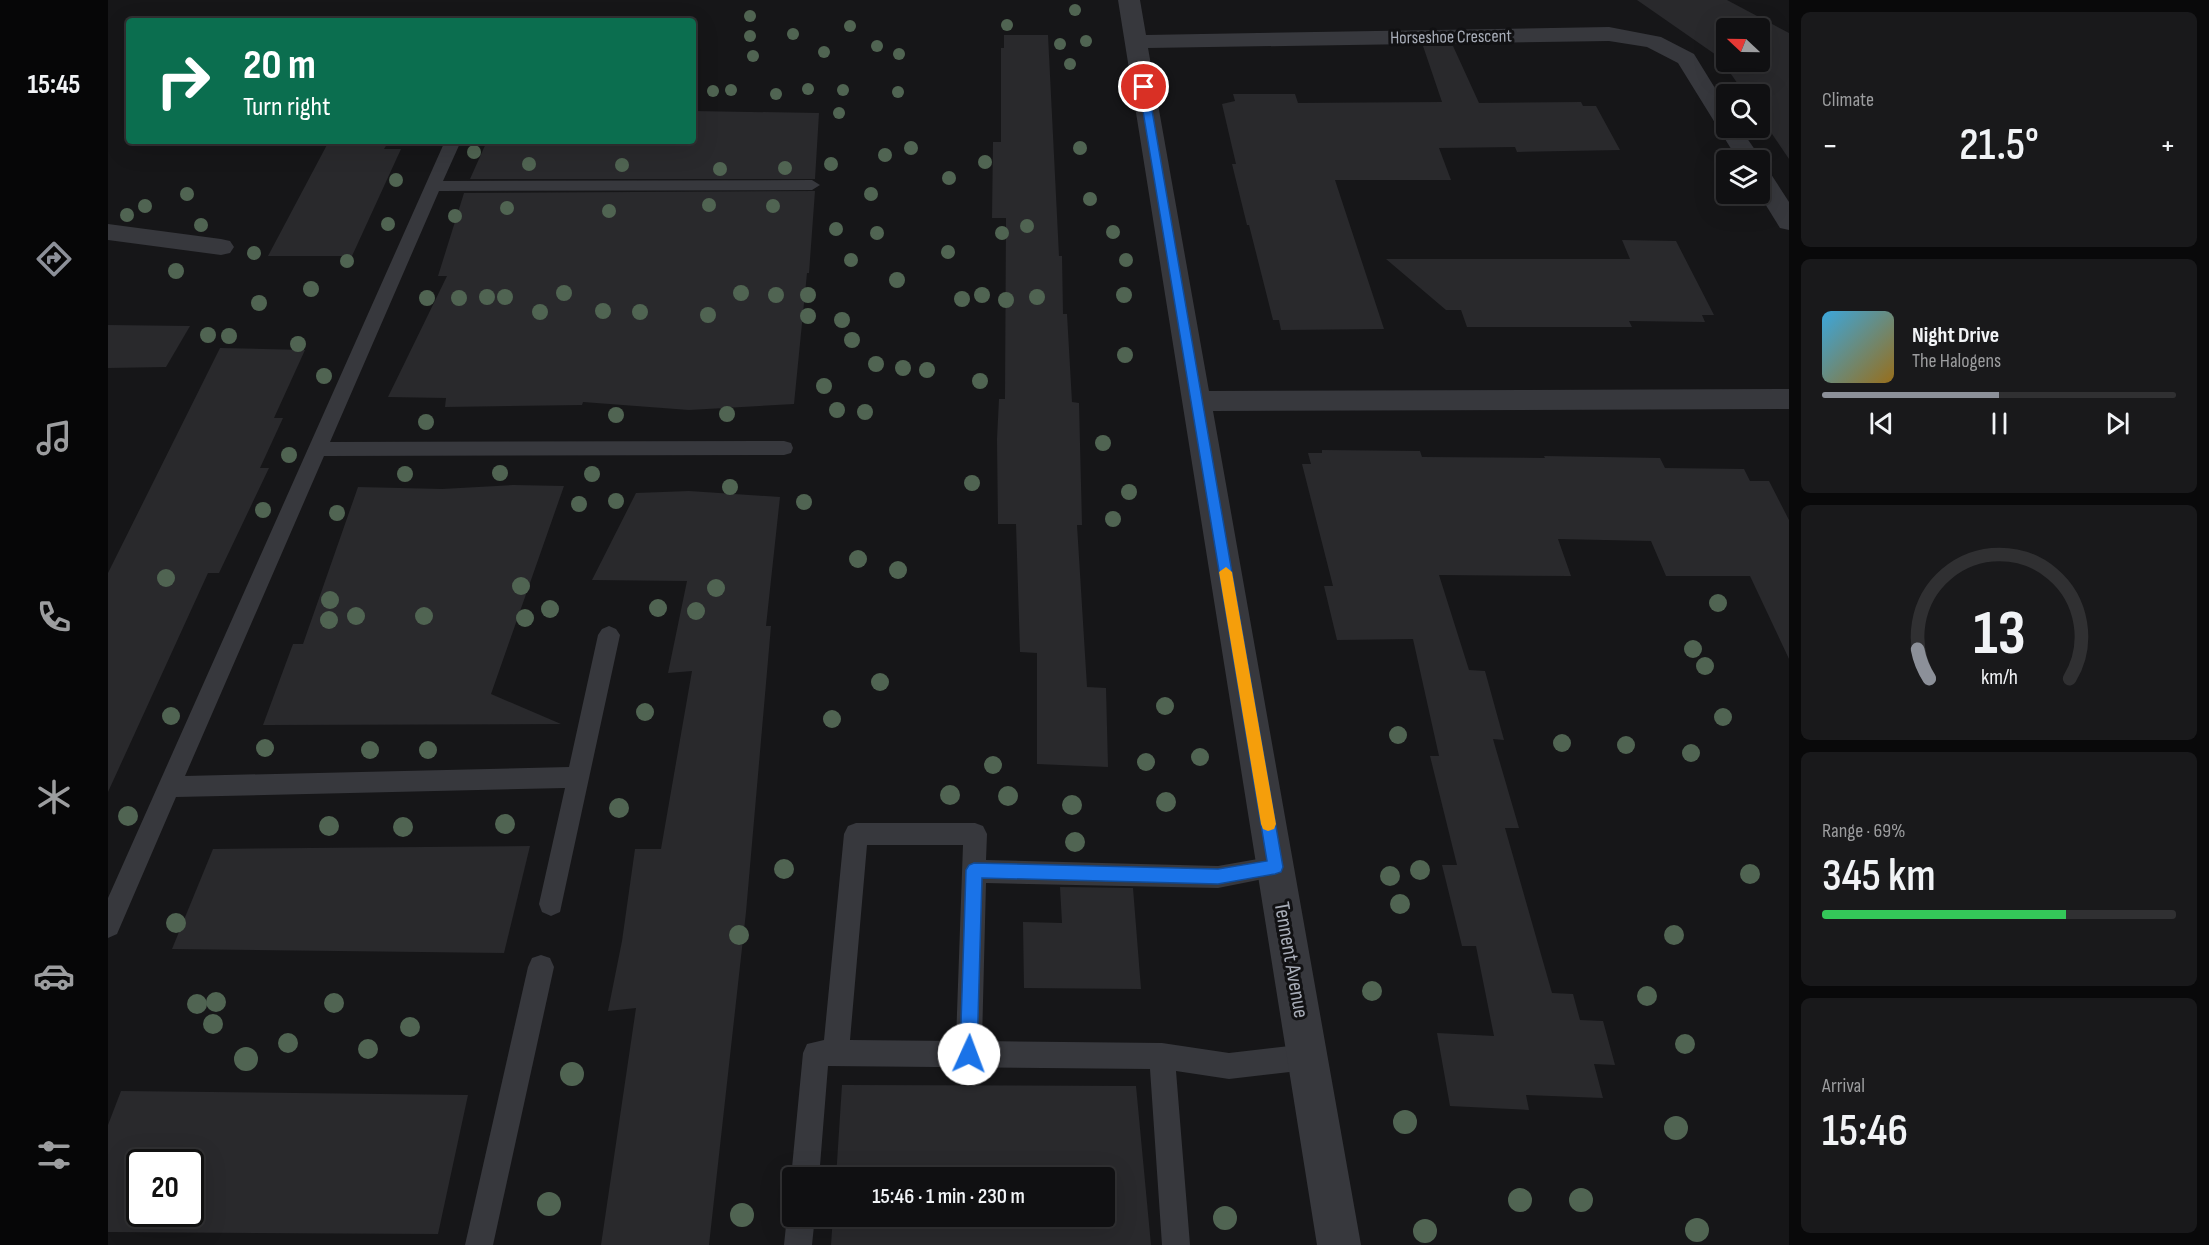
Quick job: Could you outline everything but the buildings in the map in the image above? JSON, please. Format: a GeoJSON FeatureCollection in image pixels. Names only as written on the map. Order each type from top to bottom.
{"type":"FeatureCollection","features":[{"type":"Feature","properties":{"kind":"street","name":"Tennent Avenue"},"geometry":{"type":"LineString","coordinates":[[1129,0],[1339,1245]]}},
{"type":"Feature","properties":{"kind":"street","name":"Horseshoe Crescent"},"geometry":{"type":"LineString","coordinates":[[1136,42],[1609,34],[1653,42],[1686,59],[1716,108]]}},
{"type":"Feature","properties":{"kind":"street"},"geometry":{"type":"LineString","coordinates":[[1770,192],[1789,222]]}},
{"type":"Feature","properties":{"kind":"street"},"geometry":{"type":"LineString","coordinates":[[108,232],[221,247]]}},
{"type":"Feature","properties":{"kind":"street"},"geometry":{"type":"LineString","coordinates":[[1197,401],[1789,399]]}},
{"type":"Feature","properties":{"kind":"lane"},"geometry":{"type":"LineString","coordinates":[[108,926],[452,144]]}},
{"type":"Feature","properties":{"kind":"lane"},"geometry":{"type":"LineString","coordinates":[[433,186],[812,185]]}},
{"type":"Feature","properties":{"kind":"lane"},"geometry":{"type":"LineString","coordinates":[[318,449],[784,447]]}},
{"type":"Feature","properties":{"kind":"lane"},"geometry":{"type":"LineString","coordinates":[[551,904],[609,635]]}},
{"type":"Feature","properties":{"kind":"lane"},"geometry":{"type":"LineString","coordinates":[[169,787],[578,777]]}},
{"type":"Feature","properties":{"kind":"lane"},"geometry":{"type":"LineString","coordinates":[[836,1053],[856,834],[975,834],[969,1054]]}},
{"type":"Feature","properties":{"kind":"lane"},"geometry":{"type":"LineString","coordinates":[[974,870],[1218,877],[1275,867]]}},
{"type":"Feature","properties":{"kind":"lane"},"geometry":{"type":"LineString","coordinates":[[478,1245],[541,967]]}},
{"type":"Feature","properties":{"kind":"lane"},"geometry":{"type":"LineString","coordinates":[[806,1167],[816,1053],[1162,1056],[1229,1066],[1307,1057]]}},
{"type":"Feature","properties":{"kind":"lane"},"geometry":{"type":"LineString","coordinates":[[1162,1056],[1176,1245]]}},
{"type":"Feature","properties":{"kind":"lane"},"geometry":{"type":"LineString","coordinates":[[798,1245],[800,1227]]}},
{"type":"Feature","properties":{"kind":"slow traffic"},"geometry":{"type":"LineString","coordinates":[[1226,572],[1268,824]]}},
{"type":"Feature","properties":{"kind":"route"},"geometry":{"type":"LineString","coordinates":[[969,1054],[974,870],[1218,877],[1275,867],[1144,87]]}}]}
